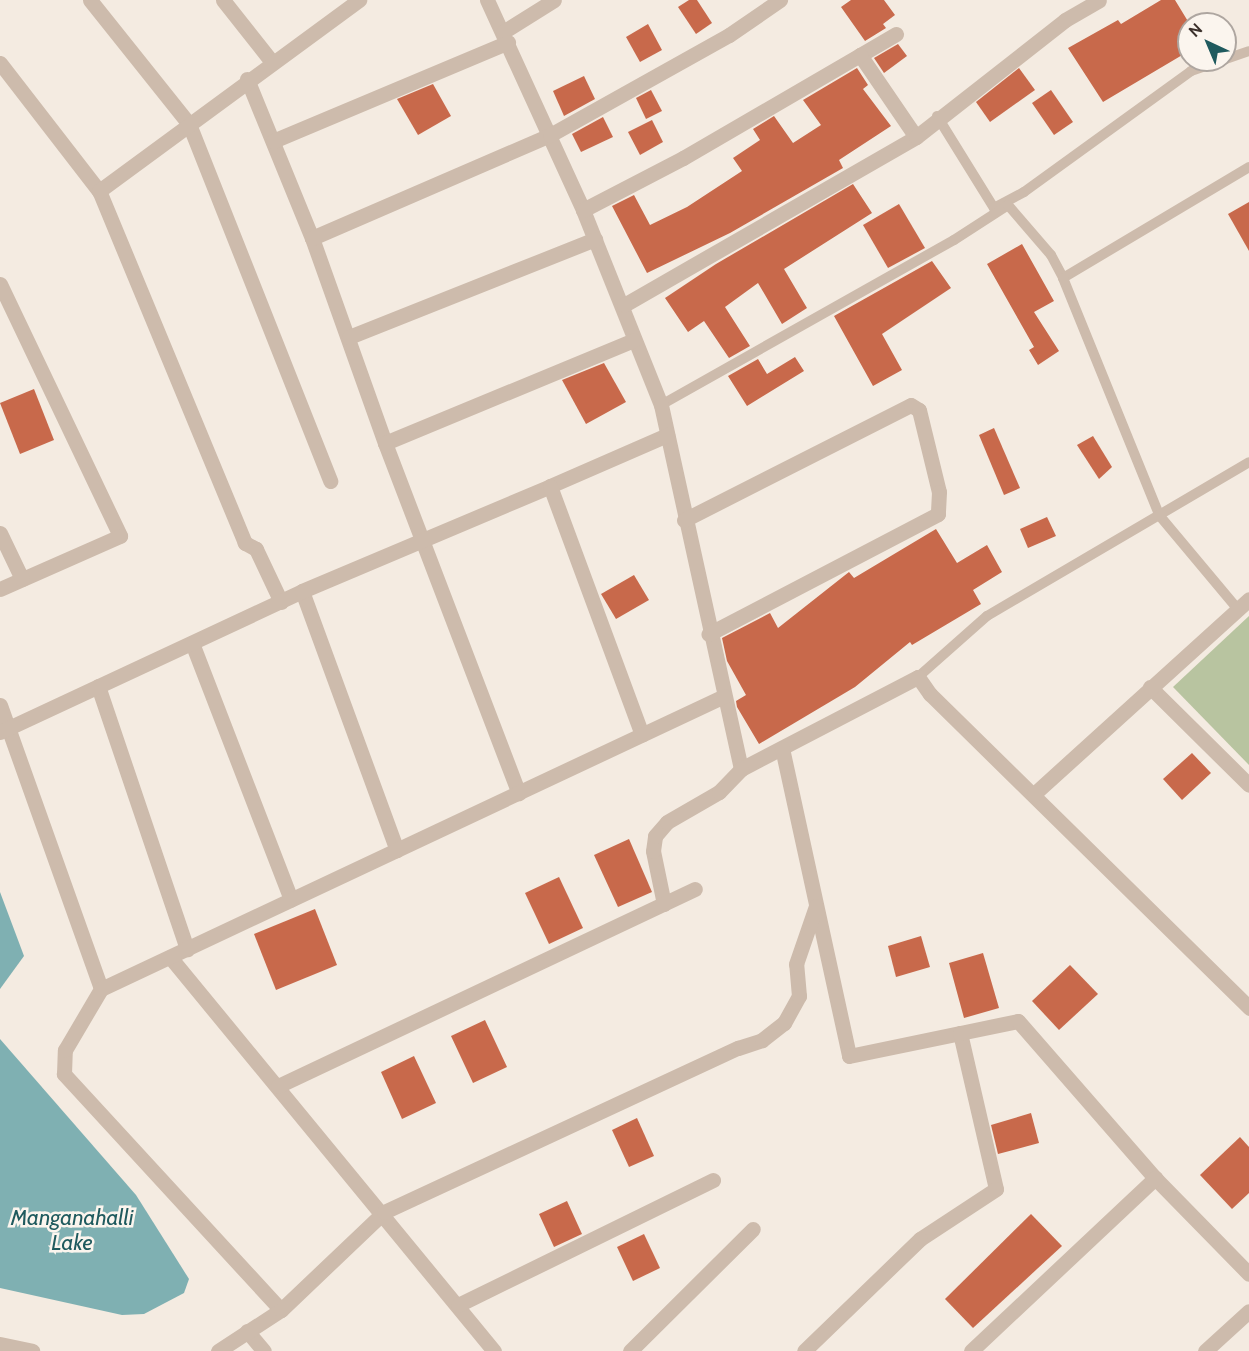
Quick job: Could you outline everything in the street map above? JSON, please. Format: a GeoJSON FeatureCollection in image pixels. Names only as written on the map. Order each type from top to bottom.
{"type":"FeatureCollection","features":[{"type":"Feature","properties":{"kind":"street"},"geometry":{"type":"LineString","coordinates":[[90,0],[189,124],[330,481]]}},
{"type":"Feature","properties":{"kind":"street"},"geometry":{"type":"LineString","coordinates":[[223,0],[272,62]]}},
{"type":"Feature","properties":{"kind":"street"},"geometry":{"type":"LineString","coordinates":[[487,0],[584,210],[624,305],[634,340],[661,405],[708,634],[741,769]]}},
{"type":"Feature","properties":{"kind":"street"},"geometry":{"type":"LineString","coordinates":[[273,141],[506,37],[554,0]]}},
{"type":"Feature","properties":{"kind":"street"},"geometry":{"type":"LineString","coordinates":[[312,238],[550,135],[729,35],[780,0]]}},
{"type":"Feature","properties":{"kind":"street"},"geometry":{"type":"LineString","coordinates":[[624,305],[916,137],[937,116],[1065,20],[1099,0]]}},
{"type":"Feature","properties":{"kind":"street"},"geometry":{"type":"LineString","coordinates":[[99,190],[355,1]]}},
{"type":"Feature","properties":{"kind":"street"},"geometry":{"type":"LineString","coordinates":[[584,210],[683,158],[896,34]]}},
{"type":"Feature","properties":{"kind":"street"},"geometry":{"type":"LineString","coordinates":[[860,55],[916,137]]}},
{"type":"Feature","properties":{"kind":"street"},"geometry":{"type":"LineString","coordinates":[[0,63],[99,190],[245,543],[256,549],[281,602]]}},
{"type":"Feature","properties":{"kind":"street"},"geometry":{"type":"LineString","coordinates":[[247,80],[312,238],[385,443],[424,539],[519,793]]}},
{"type":"Feature","properties":{"kind":"street"},"geometry":{"type":"LineString","coordinates":[[349,337],[595,239]]}},
{"type":"Feature","properties":{"kind":"street"},"geometry":{"type":"LineString","coordinates":[[0,284],[120,536],[0,589]]}},
{"type":"Feature","properties":{"kind":"street"},"geometry":{"type":"LineString","coordinates":[[385,443],[634,340]]}},
{"type":"Feature","properties":{"kind":"street"},"geometry":{"type":"LineString","coordinates":[[684,520],[911,405],[918,410],[939,492],[938,514],[708,634]]}},
{"type":"Feature","properties":{"kind":"street"},"geometry":{"type":"LineString","coordinates":[[3,730],[302,591],[667,435]]}},
{"type":"Feature","properties":{"kind":"street"},"geometry":{"type":"LineString","coordinates":[[550,486],[642,735]]}},
{"type":"Feature","properties":{"kind":"street"},"geometry":{"type":"LineString","coordinates":[[0,533],[22,579]]}},
{"type":"Feature","properties":{"kind":"street"},"geometry":{"type":"LineString","coordinates":[[302,591],[397,850]]}},
{"type":"Feature","properties":{"kind":"street"},"geometry":{"type":"LineString","coordinates":[[1034,794],[1243,603]]}},
{"type":"Feature","properties":{"kind":"street"},"geometry":{"type":"LineString","coordinates":[[192,643],[291,900]]}},
{"type":"Feature","properties":{"kind":"street"},"geometry":{"type":"LineString","coordinates":[[664,904],[652,851],[656,836],[667,822],[719,792],[741,769],[918,677],[930,694],[1249,1008]]}},
{"type":"Feature","properties":{"kind":"street"},"geometry":{"type":"LineString","coordinates":[[99,686],[187,949]]}},
{"type":"Feature","properties":{"kind":"street"},"geometry":{"type":"LineString","coordinates":[[1150,687],[1249,784]]}},
{"type":"Feature","properties":{"kind":"street"},"geometry":{"type":"LineString","coordinates":[[281,1310],[64,1074],[64,1050],[101,989],[724,696]]}},
{"type":"Feature","properties":{"kind":"street"},"geometry":{"type":"LineString","coordinates":[[0,705],[3,730],[101,989]]}},
{"type":"Feature","properties":{"kind":"street"},"geometry":{"type":"LineString","coordinates":[[782,748],[849,1056],[1018,1021],[1155,1178],[1249,1275]]}},
{"type":"Feature","properties":{"kind":"street"},"geometry":{"type":"LineString","coordinates":[[278,1086],[695,889]]}},
{"type":"Feature","properties":{"kind":"street"},"geometry":{"type":"LineString","coordinates":[[218,1351],[281,1310],[384,1212],[738,1048],[762,1040],[784,1023],[799,996],[796,964],[816,906]]}},
{"type":"Feature","properties":{"kind":"street"},"geometry":{"type":"LineString","coordinates":[[170,957],[384,1212],[494,1351]]}},
{"type":"Feature","properties":{"kind":"street"},"geometry":{"type":"LineString","coordinates":[[804,1351],[920,1239],[996,1189],[960,1033]]}},
{"type":"Feature","properties":{"kind":"street"},"geometry":{"type":"LineString","coordinates":[[971,1351],[1155,1178]]}},
{"type":"Feature","properties":{"kind":"street"},"geometry":{"type":"LineString","coordinates":[[458,1305],[713,1180]]}},
{"type":"Feature","properties":{"kind":"street"},"geometry":{"type":"LineString","coordinates":[[630,1351],[753,1229]]}},
{"type":"Feature","properties":{"kind":"street"},"geometry":{"type":"LineString","coordinates":[[1206,1351],[1249,1311]]}},
{"type":"Feature","properties":{"kind":"street"},"geometry":{"type":"LineString","coordinates":[[247,1331],[264,1351]]}},
{"type":"Feature","properties":{"kind":"street"},"geometry":{"type":"LineString","coordinates":[[0,1344],[32,1351]]}},
{"type":"Feature","properties":{"kind":"lane"},"geometry":{"type":"LineString","coordinates":[[994,207],[1024,192],[1191,71],[1249,51]]}},
{"type":"Feature","properties":{"kind":"lane"},"geometry":{"type":"LineString","coordinates":[[937,116],[994,207]]}},
{"type":"Feature","properties":{"kind":"lane"},"geometry":{"type":"LineString","coordinates":[[1063,278],[1249,167]]}},
{"type":"Feature","properties":{"kind":"lane"},"geometry":{"type":"LineString","coordinates":[[994,207],[1008,205]]}},
{"type":"Feature","properties":{"kind":"lane"},"geometry":{"type":"LineString","coordinates":[[1008,205],[1051,255],[1063,278],[1159,515],[1243,603]]}},
{"type":"Feature","properties":{"kind":"lane"},"geometry":{"type":"LineString","coordinates":[[661,405],[954,240],[1008,205]]}},
{"type":"Feature","properties":{"kind":"lane"},"geometry":{"type":"LineString","coordinates":[[918,677],[987,616],[1249,462]]}},
{"type":"Feature","properties":{"kind":"green space"},"geometry":{"type":"Polygon","coordinates":[[[1249,616],[1249,765],[1173,687],[1249,616]]]}},
{"type":"Feature","properties":{"kind":"water"},"geometry":{"type":"Polygon","coordinates":[[[0,892],[24,956],[0,989],[0,892]]]}},
{"type":"Feature","properties":{"kind":"water","name":"Manganahalli Lake"},"geometry":{"type":"Polygon","coordinates":[[[0,1039],[136,1195],[189,1279],[184,1293],[144,1314],[122,1315],[0,1288],[0,1039]]]}},
{"type":"Feature","properties":{"kind":"building"},"geometry":{"type":"Polygon","coordinates":[[[689,0],[697,0],[712,23],[696,34],[678,7],[689,0]]]}},
{"type":"Feature","properties":{"kind":"building"},"geometry":{"type":"Polygon","coordinates":[[[851,0],[884,0],[895,15],[883,24],[886,28],[865,41],[841,7],[851,0]]]}},
{"type":"Feature","properties":{"kind":"building"},"geometry":{"type":"Polygon","coordinates":[[[1161,0],[1175,0],[1182,12],[1177,12],[1177,58],[1103,102],[1068,48],[1118,20],[1121,24],[1161,0]]]}},
{"type":"Feature","properties":{"kind":"building"},"geometry":{"type":"Polygon","coordinates":[[[648,24],[662,50],[640,62],[626,37],[648,24]]]}},
{"type":"Feature","properties":{"kind":"building"},"geometry":{"type":"Polygon","coordinates":[[[898,44],[907,56],[884,73],[874,58],[898,44]]]}},
{"type":"Feature","properties":{"kind":"building"},"geometry":{"type":"Polygon","coordinates":[[[857,68],[868,85],[863,89],[891,126],[839,160],[843,168],[730,233],[647,273],[612,206],[634,195],[650,225],[687,207],[742,171],[733,158],[760,140],[753,129],[774,116],[793,143],[821,125],[803,100],[857,68]]]}},
{"type":"Feature","properties":{"kind":"building"},"geometry":{"type":"Polygon","coordinates":[[[1019,68],[1035,90],[990,122],[976,102],[1019,68]]]}},
{"type":"Feature","properties":{"kind":"building"},"geometry":{"type":"Polygon","coordinates":[[[584,76],[595,99],[564,116],[553,91],[584,76]]]}},
{"type":"Feature","properties":{"kind":"building"},"geometry":{"type":"Polygon","coordinates":[[[433,84],[451,116],[418,135],[397,99],[433,84]]]}},
{"type":"Feature","properties":{"kind":"building"},"geometry":{"type":"Polygon","coordinates":[[[651,90],[662,111],[646,119],[636,98],[651,90]]]}},
{"type":"Feature","properties":{"kind":"building"},"geometry":{"type":"Polygon","coordinates":[[[1051,90],[1073,122],[1054,135],[1032,103],[1051,90]]]}},
{"type":"Feature","properties":{"kind":"building"},"geometry":{"type":"Polygon","coordinates":[[[603,117],[613,137],[581,152],[572,134],[603,117]]]}},
{"type":"Feature","properties":{"kind":"building"},"geometry":{"type":"Polygon","coordinates":[[[652,120],[663,142],[640,155],[628,132],[652,120]]]}},
{"type":"Feature","properties":{"kind":"building"},"geometry":{"type":"Polygon","coordinates":[[[853,184],[872,213],[784,269],[807,308],[782,324],[758,283],[725,307],[750,346],[729,358],[704,321],[688,332],[665,298],[716,264],[853,184]]]}},
{"type":"Feature","properties":{"kind":"building"},"geometry":{"type":"Polygon","coordinates":[[[1249,202],[1249,251],[1228,214],[1249,202]]]}},
{"type":"Feature","properties":{"kind":"building"},"geometry":{"type":"Polygon","coordinates":[[[899,204],[925,248],[888,268],[863,225],[899,204]]]}},
{"type":"Feature","properties":{"kind":"building"},"geometry":{"type":"Polygon","coordinates":[[[1022,244],[1054,301],[1034,312],[1059,351],[1038,365],[1029,350],[1034,347],[987,264],[1022,244]]]}},
{"type":"Feature","properties":{"kind":"building"},"geometry":{"type":"Polygon","coordinates":[[[932,261],[951,288],[882,334],[902,370],[873,386],[834,316],[932,261]]]}},
{"type":"Feature","properties":{"kind":"building"},"geometry":{"type":"Polygon","coordinates":[[[795,357],[804,371],[747,406],[728,376],[758,359],[767,374],[795,357]]]}},
{"type":"Feature","properties":{"kind":"building"},"geometry":{"type":"Polygon","coordinates":[[[604,363],[626,402],[586,424],[562,380],[604,363]]]}},
{"type":"Feature","properties":{"kind":"building"},"geometry":{"type":"Polygon","coordinates":[[[34,389],[54,440],[20,454],[0,403],[34,389]]]}},
{"type":"Feature","properties":{"kind":"building"},"geometry":{"type":"Polygon","coordinates":[[[994,428],[1020,488],[1004,495],[979,435],[994,428]]]}},
{"type":"Feature","properties":{"kind":"building"},"geometry":{"type":"Polygon","coordinates":[[[1093,436],[1112,467],[1099,479],[1077,445],[1093,436]]]}},
{"type":"Feature","properties":{"kind":"building"},"geometry":{"type":"Polygon","coordinates":[[[1047,517],[1056,536],[1028,548],[1020,529],[1047,517]]]}},
{"type":"Feature","properties":{"kind":"building"},"geometry":{"type":"Polygon","coordinates":[[[936,529],[957,563],[987,545],[1002,572],[973,590],[981,604],[912,645],[910,642],[855,687],[759,744],[737,707],[736,701],[746,695],[727,661],[722,638],[770,613],[778,628],[849,572],[854,578],[936,529]]]}},
{"type":"Feature","properties":{"kind":"building"},"geometry":{"type":"Polygon","coordinates":[[[634,575],[649,600],[616,619],[601,594],[634,575]]]}},
{"type":"Feature","properties":{"kind":"building"},"geometry":{"type":"Polygon","coordinates":[[[1192,753],[1211,773],[1182,800],[1163,779],[1192,753]]]}},
{"type":"Feature","properties":{"kind":"building"},"geometry":{"type":"Polygon","coordinates":[[[629,839],[652,892],[618,907],[594,855],[629,839]]]}},
{"type":"Feature","properties":{"kind":"building"},"geometry":{"type":"Polygon","coordinates":[[[559,877],[583,928],[549,944],[525,893],[559,877]]]}},
{"type":"Feature","properties":{"kind":"building"},"geometry":{"type":"Polygon","coordinates":[[[315,909],[337,965],[276,990],[254,934],[315,909]]]}},
{"type":"Feature","properties":{"kind":"building"},"geometry":{"type":"Polygon","coordinates":[[[921,936],[930,967],[896,977],[888,946],[921,936]]]}},
{"type":"Feature","properties":{"kind":"building"},"geometry":{"type":"Polygon","coordinates":[[[983,953],[999,1008],[964,1018],[949,963],[983,953]]]}},
{"type":"Feature","properties":{"kind":"building"},"geometry":{"type":"Polygon","coordinates":[[[1070,965],[1098,994],[1059,1030],[1032,1001],[1070,965]]]}},
{"type":"Feature","properties":{"kind":"building"},"geometry":{"type":"Polygon","coordinates":[[[485,1020],[507,1067],[473,1083],[451,1036],[485,1020]]]}},
{"type":"Feature","properties":{"kind":"building"},"geometry":{"type":"Polygon","coordinates":[[[414,1056],[436,1103],[402,1119],[381,1072],[414,1056]]]}},
{"type":"Feature","properties":{"kind":"building"},"geometry":{"type":"Polygon","coordinates":[[[1031,1113],[1039,1143],[998,1154],[991,1125],[1031,1113]]]}},
{"type":"Feature","properties":{"kind":"building"},"geometry":{"type":"Polygon","coordinates":[[[637,1118],[654,1156],[629,1167],[612,1130],[637,1118]]]}},
{"type":"Feature","properties":{"kind":"building"},"geometry":{"type":"Polygon","coordinates":[[[1240,1137],[1249,1147],[1249,1193],[1232,1209],[1200,1175],[1240,1137]]]}},
{"type":"Feature","properties":{"kind":"building"},"geometry":{"type":"Polygon","coordinates":[[[567,1201],[582,1234],[554,1247],[539,1214],[567,1201]]]}},
{"type":"Feature","properties":{"kind":"building"},"geometry":{"type":"Polygon","coordinates":[[[1031,1214],[1062,1246],[973,1328],[945,1299],[1031,1214]]]}},
{"type":"Feature","properties":{"kind":"building"},"geometry":{"type":"Polygon","coordinates":[[[644,1234],[660,1268],[633,1281],[617,1247],[644,1234]]]}}]}
